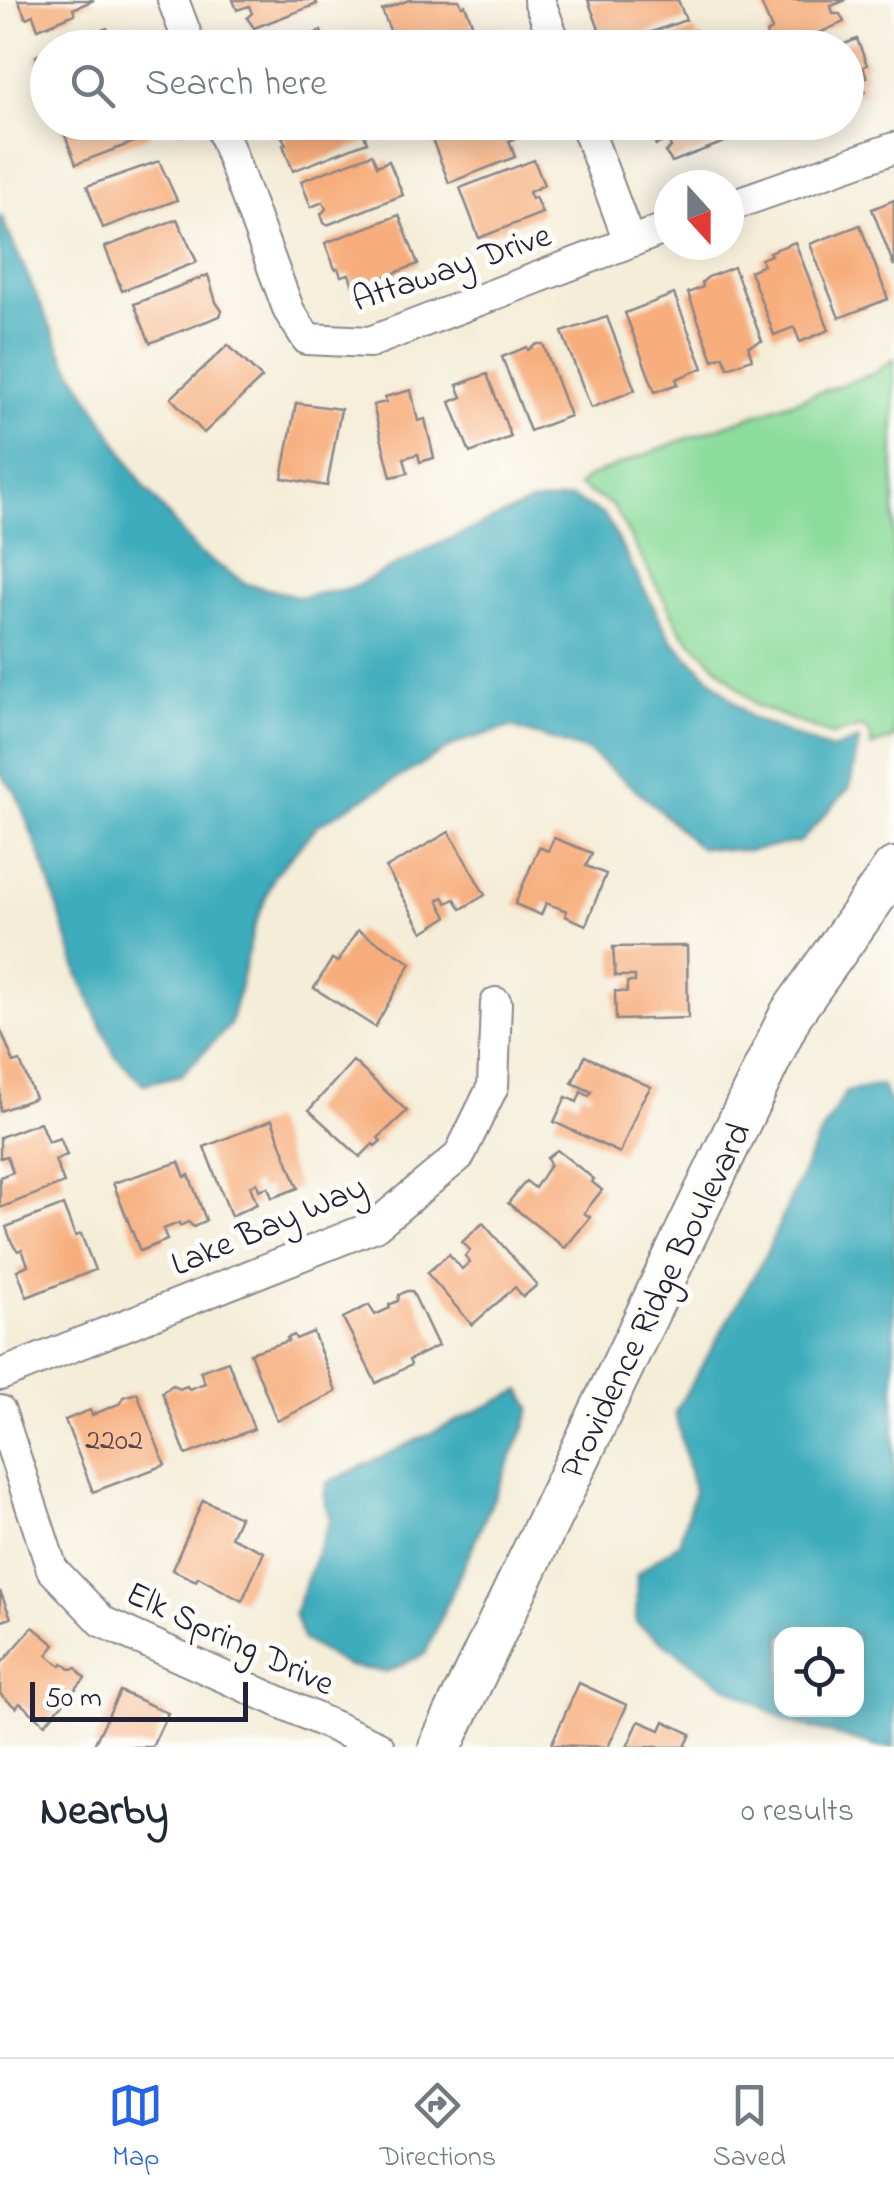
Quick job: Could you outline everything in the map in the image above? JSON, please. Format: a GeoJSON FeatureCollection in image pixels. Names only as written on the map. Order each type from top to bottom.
{"type":"FeatureCollection","features":[{"type":"Feature","properties":{"kind":"street"},"geometry":{"type":"LineString","coordinates":[[173,0],[184,30]]}},
{"type":"Feature","properties":{"kind":"street"},"geometry":{"type":"LineString","coordinates":[[539,0],[550,30]]}},
{"type":"Feature","properties":{"kind":"street","name":"Attaway Drive"},"geometry":{"type":"LineString","coordinates":[[225,140],[289,311],[307,339],[370,342],[654,232]]}},
{"type":"Feature","properties":{"kind":"street"},"geometry":{"type":"LineString","coordinates":[[592,140],[630,241]]}},
{"type":"Feature","properties":{"kind":"street"},"geometry":{"type":"LineString","coordinates":[[744,201],[894,148]]}},
{"type":"Feature","properties":{"kind":"street","name":"Providence Ridge Boulevard"},"geometry":{"type":"LineString","coordinates":[[440,1747],[790,1014],[894,868]]}},
{"type":"Feature","properties":{"kind":"street","name":"Lake Bay Way"},"geometry":{"type":"LineString","coordinates":[[0,1375],[376,1226],[459,1156],[493,1086],[496,1004]]}},
{"type":"Feature","properties":{"kind":"street","name":"Elk Spring Drive"},"geometry":{"type":"LineString","coordinates":[[0,1411],[52,1569],[103,1622],[380,1747]]}},
{"type":"Feature","properties":{"kind":"green space"},"geometry":{"type":"Polygon","coordinates":[[[894,359],[894,738],[871,747],[871,735],[862,727],[831,735],[757,706],[682,632],[613,506],[578,486],[590,476],[680,441],[875,373],[894,359]]]}},
{"type":"Feature","properties":{"kind":"water"},"geometry":{"type":"Polygon","coordinates":[[[0,214],[64,357],[143,485],[198,552],[247,584],[301,597],[354,587],[530,503],[572,498],[605,516],[672,641],[751,718],[832,750],[859,740],[850,787],[800,842],[747,851],[699,847],[588,751],[511,727],[460,742],[318,825],[274,876],[254,928],[230,1025],[181,1075],[143,1084],[114,1054],[79,976],[46,870],[16,793],[0,773],[0,214]]]}},
{"type":"Feature","properties":{"kind":"water"},"geometry":{"type":"Polygon","coordinates":[[[881,1085],[894,1109],[894,1747],[879,1747],[780,1717],[864,1717],[864,1627],[774,1627],[774,1713],[711,1677],[636,1623],[637,1574],[679,1543],[694,1493],[675,1412],[765,1256],[815,1144],[846,1092],[881,1085]]]}},
{"type":"Feature","properties":{"kind":"water"},"geometry":{"type":"Polygon","coordinates":[[[521,1390],[531,1408],[525,1427],[425,1654],[386,1672],[347,1666],[303,1640],[294,1613],[330,1520],[324,1496],[327,1483],[521,1390]]]}},
{"type":"Feature","properties":{"kind":"building"},"geometry":{"type":"Polygon","coordinates":[[[18,0],[94,0],[73,9],[75,14],[38,29],[33,15],[26,18],[18,0]]]}},
{"type":"Feature","properties":{"kind":"building"},"geometry":{"type":"Polygon","coordinates":[[[233,0],[315,0],[317,4],[254,28],[247,18],[252,13],[249,6],[237,10],[233,0]]]}},
{"type":"Feature","properties":{"kind":"building"},"geometry":{"type":"Polygon","coordinates":[[[409,0],[459,0],[465,5],[475,30],[390,30],[382,10],[409,0]]]}},
{"type":"Feature","properties":{"kind":"building"},"geometry":{"type":"Polygon","coordinates":[[[588,0],[678,0],[686,20],[657,30],[599,30],[588,0]]]}},
{"type":"Feature","properties":{"kind":"building"},"geometry":{"type":"Polygon","coordinates":[[[846,0],[831,6],[833,14],[840,14],[844,22],[826,30],[772,30],[761,3],[846,0]]]}},
{"type":"Feature","properties":{"kind":"building"},"geometry":{"type":"Polygon","coordinates":[[[67,140],[139,140],[76,164],[67,140]]]}},
{"type":"Feature","properties":{"kind":"building"},"geometry":{"type":"Polygon","coordinates":[[[284,140],[367,142],[293,171],[283,145],[284,140]]]}},
{"type":"Feature","properties":{"kind":"building"},"geometry":{"type":"Polygon","coordinates":[[[432,140],[512,140],[515,157],[449,183],[432,140]]]}},
{"type":"Feature","properties":{"kind":"building"},"geometry":{"type":"Polygon","coordinates":[[[668,140],[730,140],[672,162],[665,152],[671,147],[668,140]]]}},
{"type":"Feature","properties":{"kind":"building"},"geometry":{"type":"Polygon","coordinates":[[[372,154],[377,166],[389,161],[403,195],[327,225],[321,214],[326,209],[323,202],[311,207],[301,181],[372,154]]]}},
{"type":"Feature","properties":{"kind":"building"},"geometry":{"type":"Polygon","coordinates":[[[534,160],[544,185],[529,192],[542,213],[479,238],[460,188],[534,160]]]}},
{"type":"Feature","properties":{"kind":"building"},"geometry":{"type":"Polygon","coordinates":[[[159,161],[177,200],[103,228],[87,186],[159,161]]]}},
{"type":"Feature","properties":{"kind":"building"},"geometry":{"type":"Polygon","coordinates":[[[894,200],[894,266],[872,209],[894,200]]]}},
{"type":"Feature","properties":{"kind":"building"},"geometry":{"type":"Polygon","coordinates":[[[399,215],[418,264],[354,289],[349,274],[341,276],[335,269],[325,243],[399,215]]]}},
{"type":"Feature","properties":{"kind":"building"},"geometry":{"type":"Polygon","coordinates":[[[177,219],[197,262],[122,291],[105,247],[177,219]]]}},
{"type":"Feature","properties":{"kind":"building"},"geometry":{"type":"Polygon","coordinates":[[[860,225],[888,299],[839,318],[810,244],[860,225]]]}},
{"type":"Feature","properties":{"kind":"building"},"geometry":{"type":"Polygon","coordinates":[[[795,242],[829,330],[800,342],[794,327],[774,335],[750,271],[763,265],[761,259],[771,255],[769,252],[795,242]]]}},
{"type":"Feature","properties":{"kind":"building"},"geometry":{"type":"Polygon","coordinates":[[[734,267],[762,341],[748,346],[752,359],[728,368],[723,356],[713,360],[688,293],[703,287],[702,282],[708,277],[734,267]]]}},
{"type":"Feature","properties":{"kind":"building"},"geometry":{"type":"Polygon","coordinates":[[[208,275],[222,311],[220,316],[150,343],[134,304],[208,275]]]}},
{"type":"Feature","properties":{"kind":"building"},"geometry":{"type":"Polygon","coordinates":[[[674,294],[703,368],[676,379],[678,384],[655,392],[625,313],[674,294]]]}},
{"type":"Feature","properties":{"kind":"building"},"geometry":{"type":"Polygon","coordinates":[[[607,317],[635,390],[591,408],[562,332],[607,317]]]}},
{"type":"Feature","properties":{"kind":"building"},"geometry":{"type":"Polygon","coordinates":[[[543,344],[570,416],[530,431],[502,357],[543,344]]]}},
{"type":"Feature","properties":{"kind":"building"},"geometry":{"type":"Polygon","coordinates":[[[228,345],[262,378],[204,433],[171,398],[228,345]]]}},
{"type":"Feature","properties":{"kind":"building"},"geometry":{"type":"Polygon","coordinates":[[[487,374],[511,437],[470,453],[450,402],[462,397],[457,385],[487,374]]]}},
{"type":"Feature","properties":{"kind":"building"},"geometry":{"type":"Polygon","coordinates":[[[411,390],[418,421],[425,419],[434,458],[420,462],[418,454],[404,458],[408,473],[391,477],[373,405],[386,402],[385,397],[411,390]]]}},
{"type":"Feature","properties":{"kind":"building"},"geometry":{"type":"Polygon","coordinates":[[[296,403],[341,409],[327,486],[282,478],[296,403]]]}},
{"type":"Feature","properties":{"kind":"building"},"geometry":{"type":"Polygon","coordinates":[[[449,832],[485,895],[461,909],[455,899],[447,903],[443,897],[438,900],[447,917],[423,932],[386,868],[449,832]]]}},
{"type":"Feature","properties":{"kind":"building"},"geometry":{"type":"Polygon","coordinates":[[[554,838],[592,853],[586,866],[606,874],[586,925],[565,916],[567,911],[546,903],[541,915],[515,904],[539,847],[548,851],[554,838]]]}},
{"type":"Feature","properties":{"kind":"building"},"geometry":{"type":"Polygon","coordinates":[[[358,930],[411,963],[375,1027],[314,988],[332,959],[338,962],[358,930]]]}},
{"type":"Feature","properties":{"kind":"building"},"geometry":{"type":"Polygon","coordinates":[[[687,946],[688,1018],[616,1020],[615,991],[627,992],[627,982],[635,982],[635,976],[615,976],[613,947],[687,946]]]}},
{"type":"Feature","properties":{"kind":"building"},"geometry":{"type":"Polygon","coordinates":[[[0,1028],[14,1063],[20,1061],[35,1098],[0,1111],[0,1028]]]}},
{"type":"Feature","properties":{"kind":"building"},"geometry":{"type":"Polygon","coordinates":[[[585,1056],[651,1087],[620,1153],[554,1122],[566,1097],[577,1102],[581,1092],[589,1096],[592,1092],[572,1083],[585,1056]]]}},
{"type":"Feature","properties":{"kind":"building"},"geometry":{"type":"Polygon","coordinates":[[[353,1061],[407,1111],[378,1138],[381,1141],[360,1157],[309,1110],[353,1061]]]}},
{"type":"Feature","properties":{"kind":"building"},"geometry":{"type":"Polygon","coordinates":[[[272,1120],[298,1188],[272,1198],[268,1187],[259,1190],[257,1183],[250,1186],[257,1204],[231,1216],[204,1147],[272,1120]]]}},
{"type":"Feature","properties":{"kind":"building"},"geometry":{"type":"Polygon","coordinates":[[[40,1122],[48,1142],[60,1138],[67,1155],[55,1160],[64,1183],[0,1208],[0,1177],[13,1172],[7,1156],[0,1158],[0,1137],[40,1122]]]}},
{"type":"Feature","properties":{"kind":"building"},"geometry":{"type":"Polygon","coordinates":[[[557,1150],[602,1190],[584,1213],[590,1217],[565,1248],[508,1203],[526,1181],[535,1188],[550,1165],[547,1158],[557,1150]]]}},
{"type":"Feature","properties":{"kind":"building"},"geometry":{"type":"Polygon","coordinates":[[[179,1162],[185,1177],[189,1175],[206,1220],[194,1227],[188,1222],[163,1229],[167,1240],[140,1251],[113,1183],[179,1162]]]}},
{"type":"Feature","properties":{"kind":"building"},"geometry":{"type":"Polygon","coordinates":[[[63,1205],[75,1236],[81,1234],[95,1270],[27,1297],[17,1270],[28,1265],[6,1227],[63,1205]]]}},
{"type":"Feature","properties":{"kind":"building"},"geometry":{"type":"Polygon","coordinates":[[[483,1223],[537,1285],[523,1297],[515,1287],[472,1325],[427,1273],[449,1254],[462,1269],[470,1262],[465,1256],[470,1250],[462,1242],[483,1223]]]}},
{"type":"Feature","properties":{"kind":"building"},"geometry":{"type":"Polygon","coordinates":[[[407,1291],[412,1291],[438,1346],[376,1383],[343,1318],[369,1305],[375,1315],[390,1308],[407,1291]]]}},
{"type":"Feature","properties":{"kind":"building"},"geometry":{"type":"Polygon","coordinates":[[[313,1332],[336,1392],[277,1421],[250,1353],[288,1341],[294,1335],[296,1339],[313,1332]]]}},
{"type":"Feature","properties":{"kind":"building"},"geometry":{"type":"Polygon","coordinates":[[[228,1361],[254,1429],[186,1455],[162,1392],[173,1385],[189,1389],[205,1383],[200,1371],[228,1361]]]}},
{"type":"Feature","properties":{"kind":"building"},"geometry":{"type":"Polygon","coordinates":[[[137,1393],[165,1465],[93,1492],[65,1420],[90,1410],[92,1415],[137,1393]]]}},
{"type":"Feature","properties":{"kind":"building"},"geometry":{"type":"Polygon","coordinates":[[[203,1500],[240,1517],[231,1537],[264,1552],[242,1601],[198,1577],[196,1581],[172,1570],[203,1500]]]}},
{"type":"Feature","properties":{"kind":"building"},"geometry":{"type":"Polygon","coordinates":[[[0,1591],[11,1618],[0,1622],[0,1591]]]}},
{"type":"Feature","properties":{"kind":"building"},"geometry":{"type":"Polygon","coordinates":[[[33,1627],[55,1645],[47,1655],[61,1666],[63,1663],[70,1669],[76,1668],[85,1678],[45,1724],[20,1703],[16,1708],[0,1694],[0,1665],[33,1627]]]}},
{"type":"Feature","properties":{"kind":"building"},"geometry":{"type":"Polygon","coordinates":[[[579,1683],[627,1705],[608,1747],[551,1745],[579,1683]]]}},
{"type":"Feature","properties":{"kind":"building"},"geometry":{"type":"Polygon","coordinates":[[[120,1691],[168,1713],[152,1747],[93,1747],[120,1691]]]}},
{"type":"Feature","properties":{"kind":"building"},"geometry":{"type":"Polygon","coordinates":[[[639,1721],[660,1730],[664,1721],[691,1734],[685,1747],[627,1747],[639,1721]]]}}]}
